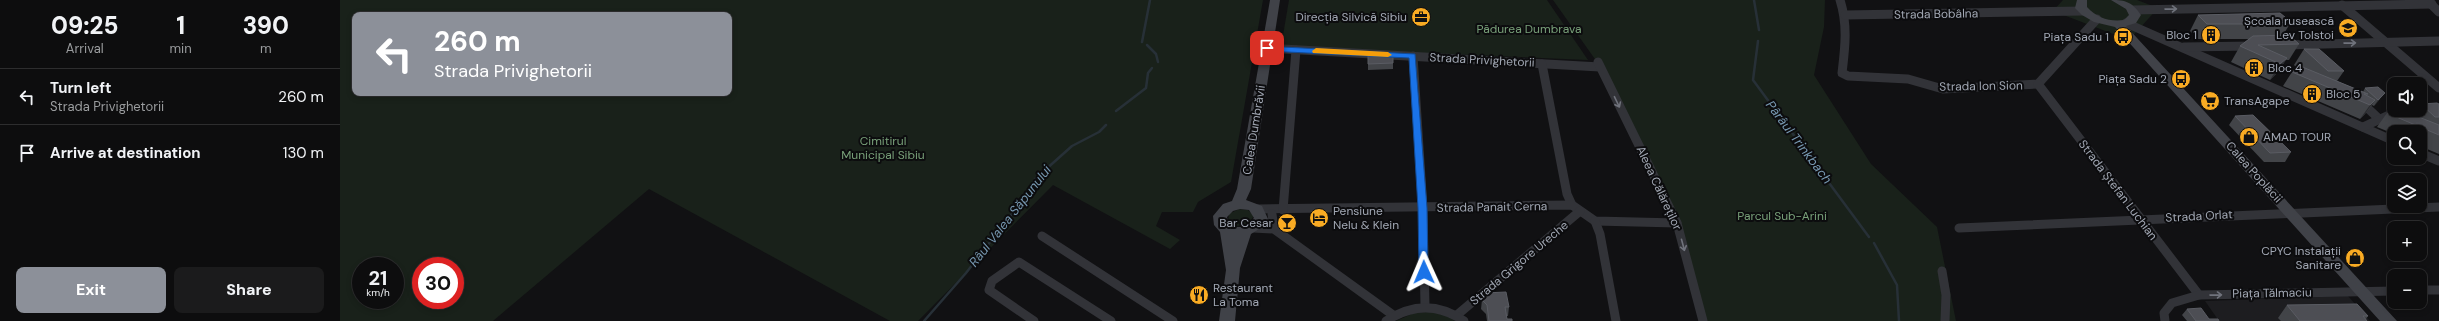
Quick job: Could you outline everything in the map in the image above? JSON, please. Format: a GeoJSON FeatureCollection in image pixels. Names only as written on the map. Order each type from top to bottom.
{"type":"FeatureCollection","features":[{"type":"Feature","properties":{"kind":"main road","name":"Calea Dumbrăvii"},"geometry":{"type":"LineString","coordinates":[[1260,214],[1244,189],[1275,0]]}},
{"type":"Feature","properties":{"kind":"main road"},"geometry":{"type":"LineString","coordinates":[[2081,3],[2097,19],[2122,24],[2134,19],[2135,15],[2132,10],[2117,0]]}},
{"type":"Feature","properties":{"kind":"main road","name":"Calea Poplăcii"},"geometry":{"type":"LineString","coordinates":[[2122,24],[2289,212],[2389,321]]}},
{"type":"Feature","properties":{"kind":"main road"},"geometry":{"type":"LineString","coordinates":[[1227,321],[1233,270],[1227,230],[1222,225],[1220,216],[1228,207],[1260,214]]}},
{"type":"Feature","properties":{"kind":"main road"},"geometry":{"type":"LineString","coordinates":[[1227,230],[1260,214]]}},
{"type":"Feature","properties":{"kind":"main road"},"geometry":{"type":"LineString","coordinates":[[1233,270],[1260,214]]}},
{"type":"Feature","properties":{"kind":"street"},"geometry":{"type":"LineString","coordinates":[[1840,0],[1845,15]]}},
{"type":"Feature","properties":{"kind":"street"},"geometry":{"type":"LineString","coordinates":[[2132,10],[2340,3],[2430,2],[2439,12]]}},
{"type":"Feature","properties":{"kind":"street","name":"Strada Bobâlna"},"geometry":{"type":"LineString","coordinates":[[1845,15],[2081,3]]}},
{"type":"Feature","properties":{"kind":"street"},"geometry":{"type":"LineString","coordinates":[[2340,3],[2439,88]]}},
{"type":"Feature","properties":{"kind":"street","name":"Strada Ion Sion"},"geometry":{"type":"LineString","coordinates":[[1845,15],[1845,53],[1841,71],[1848,76],[1908,79],[1943,89],[2038,84],[2097,19]]}},
{"type":"Feature","properties":{"kind":"street"},"geometry":{"type":"LineString","coordinates":[[2122,24],[2181,47],[2387,138]]}},
{"type":"Feature","properties":{"kind":"street"},"geometry":{"type":"LineString","coordinates":[[2275,45],[2439,41]]}},
{"type":"Feature","properties":{"kind":"street"},"geometry":{"type":"LineString","coordinates":[[2181,47],[2260,45]]}},
{"type":"Feature","properties":{"kind":"street"},"geometry":{"type":"LineString","coordinates":[[2297,45],[2309,55]]}},
{"type":"Feature","properties":{"kind":"street","name":"Strada Privighetorii"},"geometry":{"type":"LineString","coordinates":[[1267,48],[1542,64],[1599,64]]}},
{"type":"Feature","properties":{"kind":"street"},"geometry":{"type":"LineString","coordinates":[[1260,214],[1296,50]]}},
{"type":"Feature","properties":{"kind":"street"},"geometry":{"type":"LineString","coordinates":[[1413,56],[1422,208],[1425,306]]}},
{"type":"Feature","properties":{"kind":"street"},"geometry":{"type":"LineString","coordinates":[[1542,64],[1567,194],[1576,208],[1595,221],[1677,223]]}},
{"type":"Feature","properties":{"kind":"street","name":"Aleea Călăreților"},"geometry":{"type":"LineString","coordinates":[[1599,64],[1677,223],[1703,321]]}},
{"type":"Feature","properties":{"kind":"street","name":"Strada Ștefan Luchian"},"geometry":{"type":"LineString","coordinates":[[2038,84],[2199,295]]}},
{"type":"Feature","properties":{"kind":"street"},"geometry":{"type":"LineString","coordinates":[[2354,96],[2377,117]]}},
{"type":"Feature","properties":{"kind":"street"},"geometry":{"type":"LineString","coordinates":[[2427,112],[2439,112]]}},
{"type":"Feature","properties":{"kind":"street"},"geometry":{"type":"LineString","coordinates":[[2427,113],[2439,123]]}},
{"type":"Feature","properties":{"kind":"street"},"geometry":{"type":"LineString","coordinates":[[2363,127],[2377,117],[2387,116]]}},
{"type":"Feature","properties":{"kind":"street"},"geometry":{"type":"LineString","coordinates":[[2427,156],[2439,161]]}},
{"type":"Feature","properties":{"kind":"street","name":"Strada Orlat"},"geometry":{"type":"LineString","coordinates":[[1959,228],[2289,212],[2439,207]]}},
{"type":"Feature","properties":{"kind":"street","name":"Strada Panait Cerna"},"geometry":{"type":"LineString","coordinates":[[1260,214],[1422,208],[1576,208]]}},
{"type":"Feature","properties":{"kind":"street","name":"Strada Grigore Ureche"},"geometry":{"type":"LineString","coordinates":[[1461,318],[1576,208]]}},
{"type":"Feature","properties":{"kind":"street"},"geometry":{"type":"LineString","coordinates":[[1260,214],[1274,229],[1390,318],[1404,310],[1425,306],[1437,307],[1461,318]]}},
{"type":"Feature","properties":{"kind":"street"},"geometry":{"type":"LineString","coordinates":[[1260,214],[1274,229]]}},
{"type":"Feature","properties":{"kind":"street"},"geometry":{"type":"LineString","coordinates":[[1595,221],[1600,234],[1616,321]]}},
{"type":"Feature","properties":{"kind":"street"},"geometry":{"type":"LineString","coordinates":[[1042,236],[1173,321]]}},
{"type":"Feature","properties":{"kind":"street"},"geometry":{"type":"LineString","coordinates":[[1034,321],[989,290],[992,281],[1019,262],[1023,262],[1111,321]]}},
{"type":"Feature","properties":{"kind":"street"},"geometry":{"type":"LineString","coordinates":[[1942,271],[1946,294],[1945,321]]}},
{"type":"Feature","properties":{"kind":"street"},"geometry":{"type":"LineString","coordinates":[[2427,290],[2439,290]]}},
{"type":"Feature","properties":{"kind":"street","name":"Piața Tălmaciu"},"geometry":{"type":"LineString","coordinates":[[2165,321],[2164,313],[2172,303],[2199,295],[2387,291]]}},
{"type":"Feature","properties":{"kind":"shaded area"},"geometry":{"type":"Polygon","coordinates":[[[2348,296],[2370,321],[2219,321],[2205,301],[2348,296]]]}},
{"type":"Feature","properties":{"kind":"green space","name":"Cimitirul Municipal Sibiu"},"geometry":{"type":"Polygon","coordinates":[[[340,0],[1263,0],[1231,182],[1198,202],[1193,212],[1162,212],[1156,226],[1180,240],[1170,249],[1053,185],[918,321],[890,321],[649,189],[493,321],[340,321],[340,0]]]}},
{"type":"Feature","properties":{"kind":"green space","name":"Pădurea Dumbrava"},"geometry":{"type":"Polygon","coordinates":[[[1289,0],[1547,0],[1588,60],[1281,47],[1289,0]]]}},
{"type":"Feature","properties":{"kind":"green space","name":"Parcul Sub-Arini"},"geometry":{"type":"Polygon","coordinates":[[[1553,0],[1825,0],[1824,27],[1814,75],[1871,164],[1937,227],[1956,321],[1703,321],[1677,223],[1597,62],[1553,0]]]}},
{"type":"Feature","properties":{"kind":"green space"},"geometry":{"type":"Polygon","coordinates":[[[2063,0],[2137,0],[2158,8],[2129,40],[2053,11],[2063,0]]]}},
{"type":"Feature","properties":{"kind":"green space"},"geometry":{"type":"Polygon","coordinates":[[[1239,209],[1248,210],[1254,216],[1247,225],[1236,226],[1228,222],[1229,214],[1239,209]]]}},
{"type":"Feature","properties":{"kind":"green space"},"geometry":{"type":"Polygon","coordinates":[[[1429,312],[1445,315],[1455,321],[1396,321],[1414,313],[1429,312]]]}},
{"type":"Feature","properties":{"kind":"building"},"geometry":{"type":"Polygon","coordinates":[[[2280,13],[2291,22],[2207,24],[2198,15],[2280,13]]]}},
{"type":"Feature","properties":{"kind":"building"},"geometry":{"type":"Polygon","coordinates":[[[2289,35],[2299,44],[2258,45],[2287,58],[2280,64],[2240,46],[2253,36],[2289,35]]]}},
{"type":"Feature","properties":{"kind":"building"},"geometry":{"type":"Polygon","coordinates":[[[2304,49],[2319,49],[2344,71],[2328,71],[2304,49]]]}},
{"type":"Feature","properties":{"kind":"building"},"geometry":{"type":"Polygon","coordinates":[[[1368,54],[1393,56],[1393,63],[1368,64],[1368,54]]]}},
{"type":"Feature","properties":{"kind":"building"},"geometry":{"type":"Polygon","coordinates":[[[2300,66],[2368,94],[2364,94],[2375,100],[2370,105],[2292,72],[2300,66]]]}},
{"type":"Feature","properties":{"kind":"building"},"geometry":{"type":"Polygon","coordinates":[[[2378,87],[2385,93],[2378,100],[2365,88],[2378,87]]]}},
{"type":"Feature","properties":{"kind":"building"},"geometry":{"type":"Polygon","coordinates":[[[2427,104],[2439,104],[2439,117],[2435,117],[2427,110],[2427,104]]]}},
{"type":"Feature","properties":{"kind":"building"},"geometry":{"type":"Polygon","coordinates":[[[2253,115],[2291,152],[2270,153],[2235,116],[2253,115]]]}},
{"type":"Feature","properties":{"kind":"building"},"geometry":{"type":"Polygon","coordinates":[[[2396,117],[2419,117],[2439,125],[2439,135],[2427,130],[2427,125],[2415,125],[2396,117]]]}},
{"type":"Feature","properties":{"kind":"building"},"geometry":{"type":"Polygon","coordinates":[[[1506,292],[1509,307],[1505,307],[1507,319],[1512,319],[1512,321],[1489,321],[1487,305],[1482,300],[1486,297],[1485,293],[1506,292]]]}},
{"type":"Feature","properties":{"kind":"building"},"geometry":{"type":"Polygon","coordinates":[[[2357,304],[2368,316],[2363,316],[2367,321],[2300,321],[2287,305],[2357,304]]]}},
{"type":"Feature","properties":{"kind":"building"},"geometry":{"type":"Polygon","coordinates":[[[2201,308],[2209,319],[2218,319],[2219,321],[2196,321],[2187,309],[2201,308]]]}},
{"type":"Feature","properties":{"kind":"waterway","name":"Râul Valea Săpunului"},"geometry":{"type":"LineString","coordinates":[[1142,42],[1150,0]]}},
{"type":"Feature","properties":{"kind":"waterway","name":"Pârâul Trinkbach"},"geometry":{"type":"LineString","coordinates":[[1754,0],[1759,30]]}},
{"type":"Feature","properties":{"kind":"waterway","name":"Pârâul Trinkbach"},"geometry":{"type":"LineString","coordinates":[[1758,41],[1753,80],[1869,237]]}},
{"type":"Feature","properties":{"kind":"waterway","name":"Râul Valea Săpunului"},"geometry":{"type":"LineString","coordinates":[[1147,45],[1156,54],[1158,62]]}},
{"type":"Feature","properties":{"kind":"waterway","name":"Râul Valea Săpunului"},"geometry":{"type":"LineString","coordinates":[[1116,111],[1146,88],[1148,73],[1152,68]]}},
{"type":"Feature","properties":{"kind":"waterway","name":"Râul Valea Săpunului"},"geometry":{"type":"LineString","coordinates":[[924,321],[966,273],[1026,196],[1035,179],[1072,146],[1099,132],[1106,125]]}},
{"type":"Feature","properties":{"kind":"waterway","name":"Pârâul Trinkbach"},"geometry":{"type":"LineString","coordinates":[[1874,243],[1897,285],[1899,321]]}},
{"type":"Feature","properties":{"kind":"slow traffic"},"geometry":{"type":"LineString","coordinates":[[1316,51],[1388,55]]}},
{"type":"Feature","properties":{"kind":"place","name":"Direcția Silvică Sibiu"},"geometry":{"type":"Point","coordinates":[1421,17]}},
{"type":"Feature","properties":{"kind":"place","name":"Școala rusească Lev Tolstoi"},"geometry":{"type":"Point","coordinates":[2348,28]}},
{"type":"Feature","properties":{"kind":"place","name":"Bloc 1"},"geometry":{"type":"Point","coordinates":[2211,35]}},
{"type":"Feature","properties":{"kind":"place","name":"Piața Sadu 1"},"geometry":{"type":"Point","coordinates":[2123,37]}},
{"type":"Feature","properties":{"kind":"place","name":"Bloc 4"},"geometry":{"type":"Point","coordinates":[2254,68]}},
{"type":"Feature","properties":{"kind":"place","name":"Piața Sadu 2"},"geometry":{"type":"Point","coordinates":[2181,79]}},
{"type":"Feature","properties":{"kind":"place","name":"Bloc 5"},"geometry":{"type":"Point","coordinates":[2312,94]}},
{"type":"Feature","properties":{"kind":"place","name":"TransAgape"},"geometry":{"type":"Point","coordinates":[2210,101]}},
{"type":"Feature","properties":{"kind":"place","name":"AMAD TOUR"},"geometry":{"type":"Point","coordinates":[2249,137]}},
{"type":"Feature","properties":{"kind":"place","name":"Pensiune Nelu & Klein"},"geometry":{"type":"Point","coordinates":[1319,218]}},
{"type":"Feature","properties":{"kind":"place","name":"Bar Cesar"},"geometry":{"type":"Point","coordinates":[1287,223]}},
{"type":"Feature","properties":{"kind":"place","name":"CPYC Instalații Sanitare"},"geometry":{"type":"Point","coordinates":[2355,258]}},
{"type":"Feature","properties":{"kind":"place","name":"Restaurant La Toma"},"geometry":{"type":"Point","coordinates":[1199,295]}},
{"type":"Feature","properties":{"kind":"route"},"geometry":{"type":"LineString","coordinates":[[1267,48],[1413,56],[1422,208],[1424,272]]}}]}
